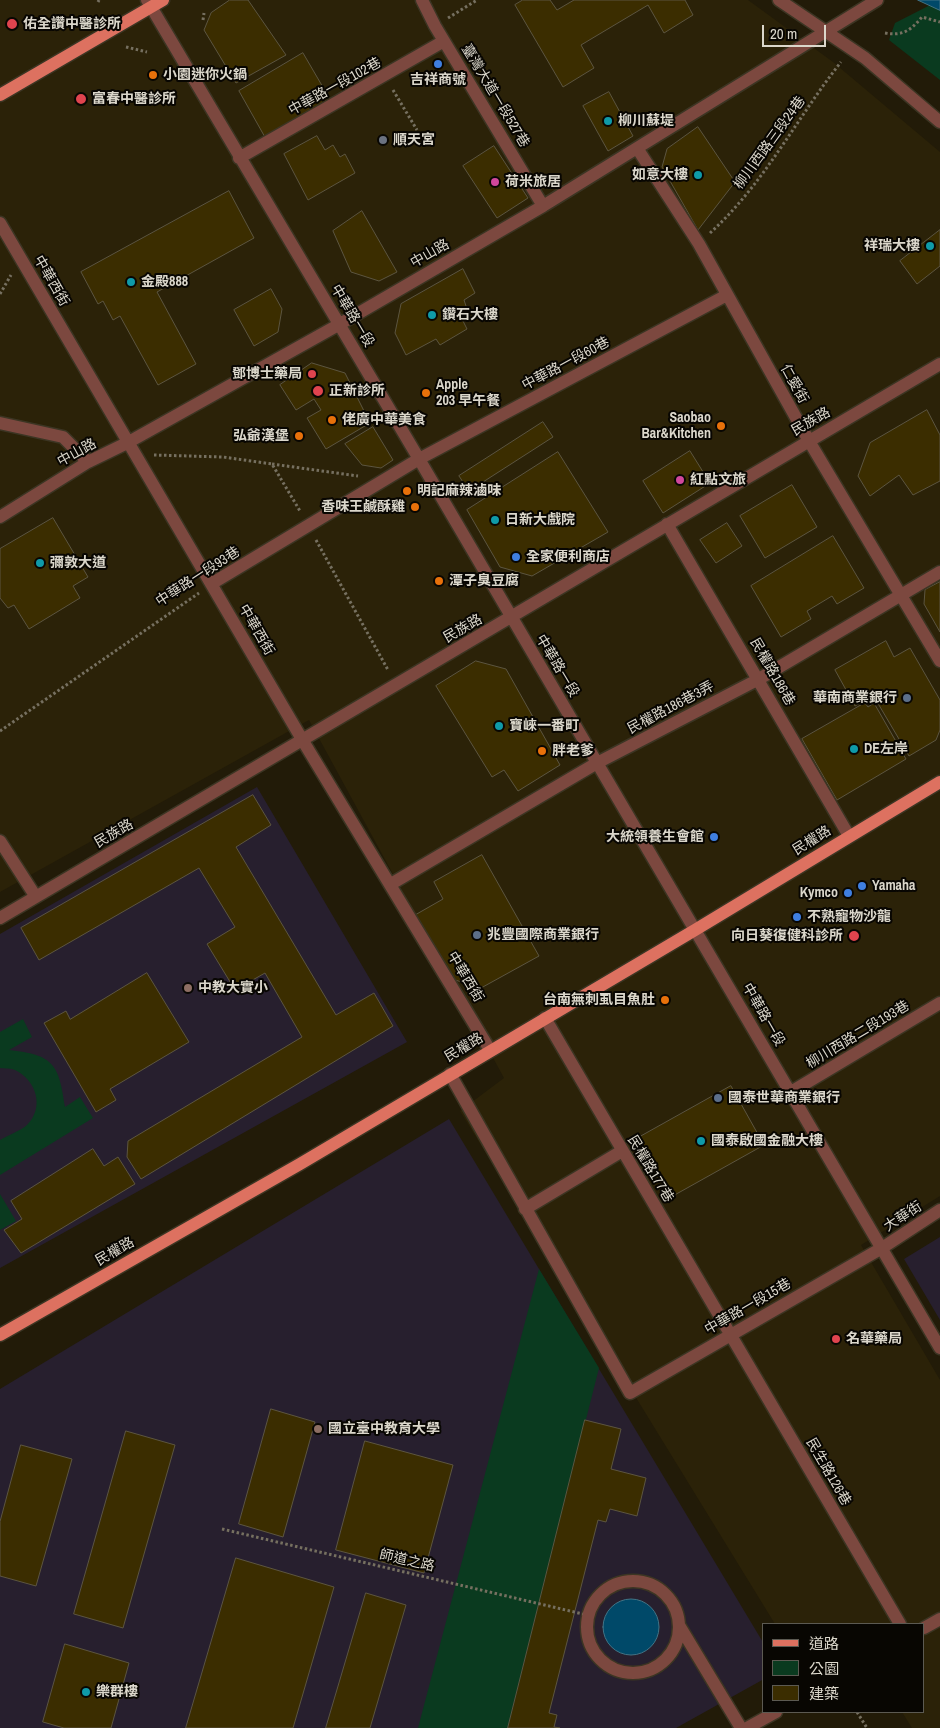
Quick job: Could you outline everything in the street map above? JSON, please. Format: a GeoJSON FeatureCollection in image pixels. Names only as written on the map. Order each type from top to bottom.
{"type":"FeatureCollection","features":[{"type":"Feature","properties":{"kind":"main road"},"geometry":{"type":"LineString","coordinates":[[0,95],[149,4],[163,0]]}},
{"type":"Feature","properties":{"kind":"main road","name":"民權路"},"geometry":{"type":"LineString","coordinates":[[0,1335],[300,1164],[696,930],[940,782]]}},
{"type":"Feature","properties":{"kind":"street","name":"臺灣大道一段527巷"},"geometry":{"type":"LineString","coordinates":[[422,0],[435,26],[543,206]]}},
{"type":"Feature","properties":{"kind":"street"},"geometry":{"type":"LineString","coordinates":[[779,0],[853,50],[940,122]]}},
{"type":"Feature","properties":{"kind":"street","name":"中山路"},"geometry":{"type":"LineString","coordinates":[[0,517],[88,462],[128,443],[340,324],[543,206],[872,3]]}},
{"type":"Feature","properties":{"kind":"street","name":"中華路一段"},"geometry":{"type":"LineString","coordinates":[[149,4],[420,459],[940,1348]]}},
{"type":"Feature","properties":{"kind":"street","name":"中華路一段102巷"},"geometry":{"type":"LineString","coordinates":[[239,158],[444,41]]}},
{"type":"Feature","properties":{"kind":"street","name":"仁愛街"},"geometry":{"type":"LineString","coordinates":[[637,148],[699,244],[809,441],[940,661]]}},
{"type":"Feature","properties":{"kind":"street","name":"中華西街"},"geometry":{"type":"LineString","coordinates":[[0,223],[303,741],[490,1050]]}},
{"type":"Feature","properties":{"kind":"street","name":"中華路一段60巷"},"geometry":{"type":"LineString","coordinates":[[420,459],[726,295]]}},
{"type":"Feature","properties":{"kind":"street","name":"民族路"},"geometry":{"type":"LineString","coordinates":[[0,918],[303,741],[396,684],[512,618],[666,524],[940,364]]}},
{"type":"Feature","properties":{"kind":"street"},"geometry":{"type":"LineString","coordinates":[[0,423],[63,437],[88,462]]}},
{"type":"Feature","properties":{"kind":"street","name":"中華路一段93巷"},"geometry":{"type":"LineString","coordinates":[[211,584],[420,459]]}},
{"type":"Feature","properties":{"kind":"street","name":"民權路186巷"},"geometry":{"type":"LineString","coordinates":[[666,524],[849,836]]}},
{"type":"Feature","properties":{"kind":"street","name":"民權路186巷3弄"},"geometry":{"type":"LineString","coordinates":[[391,884],[597,763],[758,679],[940,572]]}},
{"type":"Feature","properties":{"kind":"street"},"geometry":{"type":"LineString","coordinates":[[0,841],[36,898]]}},
{"type":"Feature","properties":{"kind":"street","name":"柳川西路二段193巷"},"geometry":{"type":"LineString","coordinates":[[791,1092],[940,1003]]}},
{"type":"Feature","properties":{"kind":"street","name":"民權路177巷"},"geometry":{"type":"LineString","coordinates":[[545,1018],[731,1335]]}},
{"type":"Feature","properties":{"kind":"street"},"geometry":{"type":"LineString","coordinates":[[450,1074],[525,1209],[622,1152]]}},
{"type":"Feature","properties":{"kind":"street","name":"中華路一段15巷"},"geometry":{"type":"LineString","coordinates":[[525,1209],[630,1393],[882,1248]]}},
{"type":"Feature","properties":{"kind":"street","name":"大華街"},"geometry":{"type":"LineString","coordinates":[[882,1248],[940,1210]]}},
{"type":"Feature","properties":{"kind":"street","name":"民生路126巷"},"geometry":{"type":"LineString","coordinates":[[731,1335],[899,1623]]}},
{"type":"Feature","properties":{"kind":"street"},"geometry":{"type":"LineString","coordinates":[[630,1580],[645,1582],[658,1588],[669,1598],[676,1611],[679,1626],[677,1641],[669,1656],[650,1670],[643,1673],[627,1674],[612,1669],[599,1660],[590,1647],[586,1631],[588,1615],[593,1602],[603,1591],[616,1583],[630,1580]]}},
{"type":"Feature","properties":{"kind":"street"},"geometry":{"type":"LineString","coordinates":[[925,1627],[940,1618]]}},
{"type":"Feature","properties":{"kind":"street"},"geometry":{"type":"LineString","coordinates":[[679,1626],[741,1728]]}},
{"type":"Feature","properties":{"kind":"street"},"geometry":{"type":"LineString","coordinates":[[747,1728],[774,1713]]}},
{"type":"Feature","properties":{"kind":"path"},"geometry":{"type":"LineString","coordinates":[[435,26],[477,0]]}},
{"type":"Feature","properties":{"kind":"path"},"geometry":{"type":"LineString","coordinates":[[203,20],[204,12]]}},
{"type":"Feature","properties":{"kind":"path"},"geometry":{"type":"LineString","coordinates":[[885,33],[896,35],[909,32],[922,17],[940,22]]}},
{"type":"Feature","properties":{"kind":"path"},"geometry":{"type":"LineString","coordinates":[[126,47],[147,52]]}},
{"type":"Feature","properties":{"kind":"path","name":"柳川西路三段24巷"},"geometry":{"type":"LineString","coordinates":[[699,244],[732,213],[776,156],[840,63],[853,50]]}},
{"type":"Feature","properties":{"kind":"path"},"geometry":{"type":"LineString","coordinates":[[385,76],[417,130]]}},
{"type":"Feature","properties":{"kind":"path"},"geometry":{"type":"LineString","coordinates":[[272,464],[386,480]]}},
{"type":"Feature","properties":{"kind":"path","name":"中華路一段93巷"},"geometry":{"type":"LineString","coordinates":[[0,731],[211,584]]}},
{"type":"Feature","properties":{"kind":"path","name":"師道之路"},"geometry":{"type":"LineString","coordinates":[[222,1529],[588,1615]]}},
{"type":"Feature","properties":{"kind":"path"},"geometry":{"type":"LineString","coordinates":[[858,1713],[867,1728]]}},
{"type":"Feature","properties":{"kind":"shaded area"},"geometry":{"type":"Polygon","coordinates":[[[0,0],[748,0],[833,62],[940,152],[940,1196],[861,1245],[940,1380],[940,1728],[912,1728],[903,1713],[925,1713],[925,1623],[774,1623],[460,1111],[504,1078],[309,720],[0,892],[0,0]]]}},
{"type":"Feature","properties":{"kind":"shaded area","name":"中教大實小"},"geometry":{"type":"Polygon","coordinates":[[[257,787],[407,1042],[0,1268],[0,934],[257,787]]]}},
{"type":"Feature","properties":{"kind":"shaded area","name":"國立臺中教育大學"},"geometry":{"type":"Polygon","coordinates":[[[449,1119],[762,1641],[762,1680],[676,1728],[0,1728],[0,1389],[449,1119]]]}},
{"type":"Feature","properties":{"kind":"shaded area"},"geometry":{"type":"Polygon","coordinates":[[[940,1237],[940,1320],[904,1259],[940,1237]]]}},
{"type":"Feature","properties":{"kind":"green space"},"geometry":{"type":"Polygon","coordinates":[[[940,0],[940,80],[889,40],[895,23],[940,0]]]}},
{"type":"Feature","properties":{"kind":"green space"},"geometry":{"type":"Polygon","coordinates":[[[23,1019],[32,1037],[9,1050],[35,1055],[51,1064],[60,1080],[65,1107],[80,1097],[93,1118],[0,1175],[0,1140],[27,1125],[33,1118],[36,1110],[36,1094],[28,1080],[15,1070],[0,1068],[0,1032],[23,1019]]]}},
{"type":"Feature","properties":{"kind":"green space"},"geometry":{"type":"Polygon","coordinates":[[[0,1194],[16,1221],[0,1230],[0,1194]]]}},
{"type":"Feature","properties":{"kind":"green space"},"geometry":{"type":"Polygon","coordinates":[[[539,1269],[599,1368],[508,1728],[418,1728],[539,1269]]]}},
{"type":"Feature","properties":{"kind":"water"},"geometry":{"type":"Polygon","coordinates":[[[918,0],[940,0],[940,10],[918,0]]]}},
{"type":"Feature","properties":{"kind":"water"},"geometry":{"type":"Polygon","coordinates":[[[625,1599],[637,1599],[647,1603],[655,1611],[659,1627],[655,1643],[647,1651],[637,1655],[625,1655],[615,1651],[607,1643],[603,1633],[603,1621],[607,1611],[615,1603],[625,1599]]]}},
{"type":"Feature","properties":{"kind":"building"},"geometry":{"type":"Polygon","coordinates":[[[230,0],[248,0],[286,55],[236,83],[204,30],[211,13],[230,0]]]}},
{"type":"Feature","properties":{"kind":"building"},"geometry":{"type":"Polygon","coordinates":[[[523,0],[550,0],[557,10],[574,0],[685,0],[693,15],[664,33],[648,5],[581,45],[594,68],[563,87],[515,5],[523,0]]]}},
{"type":"Feature","properties":{"kind":"building"},"geometry":{"type":"Polygon","coordinates":[[[303,53],[331,101],[266,139],[239,91],[303,53]]]}},
{"type":"Feature","properties":{"kind":"building","name":"柳川蘇堤"},"geometry":{"type":"Polygon","coordinates":[[[609,92],[633,136],[608,151],[583,106],[609,92]]]}},
{"type":"Feature","properties":{"kind":"building","name":"如意大樓"},"geometry":{"type":"Polygon","coordinates":[[[698,127],[735,182],[698,230],[662,167],[667,149],[698,127]]]}},
{"type":"Feature","properties":{"kind":"building"},"geometry":{"type":"Polygon","coordinates":[[[317,136],[325,150],[333,145],[340,157],[345,154],[355,173],[308,200],[284,154],[317,136]]]}},
{"type":"Feature","properties":{"kind":"building","name":"荷米旅居"},"geometry":{"type":"Polygon","coordinates":[[[494,146],[528,198],[497,218],[463,166],[494,146]]]}},
{"type":"Feature","properties":{"kind":"building","name":"金殿888"},"geometry":{"type":"Polygon","coordinates":[[[229,191],[254,238],[157,292],[196,364],[158,385],[120,316],[113,320],[103,301],[98,304],[81,272],[229,191]]]}},
{"type":"Feature","properties":{"kind":"building"},"geometry":{"type":"Polygon","coordinates":[[[362,211],[397,272],[379,281],[351,272],[333,231],[362,211]]]}},
{"type":"Feature","properties":{"kind":"building","name":"祥瑞大樓"},"geometry":{"type":"Polygon","coordinates":[[[940,230],[940,266],[917,284],[900,261],[940,230]]]}},
{"type":"Feature","properties":{"kind":"building","name":"鑽石大樓"},"geometry":{"type":"Polygon","coordinates":[[[463,269],[475,293],[464,300],[467,309],[463,321],[467,329],[440,345],[436,339],[406,355],[395,333],[401,304],[463,269]]]}},
{"type":"Feature","properties":{"kind":"building"},"geometry":{"type":"Polygon","coordinates":[[[271,289],[282,309],[278,332],[254,346],[234,310],[271,289]]]}},
{"type":"Feature","properties":{"kind":"building"},"geometry":{"type":"Polygon","coordinates":[[[312,363],[345,373],[370,423],[326,449],[307,418],[321,410],[314,399],[296,410],[280,385],[312,363]]]}},
{"type":"Feature","properties":{"kind":"building"},"geometry":{"type":"Polygon","coordinates":[[[927,410],[940,435],[940,481],[913,495],[899,475],[870,496],[858,476],[870,443],[927,410]]]}},
{"type":"Feature","properties":{"kind":"building"},"geometry":{"type":"Polygon","coordinates":[[[543,422],[553,437],[469,491],[459,476],[543,422]]]}},
{"type":"Feature","properties":{"kind":"building"},"geometry":{"type":"Polygon","coordinates":[[[373,427],[393,460],[381,468],[362,465],[345,444],[373,427]]]}},
{"type":"Feature","properties":{"kind":"building"},"geometry":{"type":"Polygon","coordinates":[[[690,451],[710,483],[663,513],[643,481],[690,451]]]}},
{"type":"Feature","properties":{"kind":"building"},"geometry":{"type":"Polygon","coordinates":[[[558,452],[608,532],[532,576],[500,567],[467,510],[558,452]]]}},
{"type":"Feature","properties":{"kind":"building"},"geometry":{"type":"Polygon","coordinates":[[[792,485],[817,527],[765,558],[740,516],[792,485]]]}},
{"type":"Feature","properties":{"kind":"building","name":"彌敦大道"},"geometry":{"type":"Polygon","coordinates":[[[53,518],[88,577],[73,586],[80,598],[29,629],[14,605],[8,608],[0,598],[0,549],[53,518]]]}},
{"type":"Feature","properties":{"kind":"building"},"geometry":{"type":"Polygon","coordinates":[[[727,523],[742,546],[716,563],[700,540],[727,523]]]}},
{"type":"Feature","properties":{"kind":"building"},"geometry":{"type":"Polygon","coordinates":[[[833,536],[864,588],[837,604],[832,596],[807,611],[811,619],[781,637],[751,586],[833,536]]]}},
{"type":"Feature","properties":{"kind":"building"},"geometry":{"type":"Polygon","coordinates":[[[940,582],[940,632],[924,604],[925,590],[940,582]]]}},
{"type":"Feature","properties":{"kind":"building","name":"華南商業銀行"},"geometry":{"type":"Polygon","coordinates":[[[886,641],[894,657],[910,648],[940,700],[940,730],[936,740],[909,756],[873,695],[855,706],[835,670],[886,641]]]}},
{"type":"Feature","properties":{"kind":"building","name":"寶崍一番町"},"geometry":{"type":"Polygon","coordinates":[[[476,661],[506,669],[560,765],[518,791],[504,770],[492,777],[436,686],[476,661]]]}},
{"type":"Feature","properties":{"kind":"building","name":"DE左岸"},"geometry":{"type":"Polygon","coordinates":[[[865,703],[868,707],[874,703],[906,759],[837,800],[802,739],[865,703]]]}},
{"type":"Feature","properties":{"kind":"building"},"geometry":{"type":"Polygon","coordinates":[[[253,795],[271,825],[236,847],[336,1015],[374,993],[393,1026],[141,1179],[127,1157],[128,1141],[302,1037],[265,973],[235,990],[207,944],[235,927],[199,868],[39,960],[21,928],[253,795]]]}},
{"type":"Feature","properties":{"kind":"building","name":"兆豐國際商業銀行"},"geometry":{"type":"Polygon","coordinates":[[[482,855],[539,956],[481,988],[452,979],[415,915],[443,899],[434,882],[482,855]]]}},
{"type":"Feature","properties":{"kind":"building"},"geometry":{"type":"Polygon","coordinates":[[[147,973],[189,1042],[110,1089],[116,1100],[96,1112],[44,1023],[66,1011],[70,1019],[147,973]]]}},
{"type":"Feature","properties":{"kind":"building","name":"國泰啟國金融大樓"},"geometry":{"type":"Polygon","coordinates":[[[731,1086],[764,1145],[671,1197],[638,1138],[731,1086]]]}},
{"type":"Feature","properties":{"kind":"building"},"geometry":{"type":"Polygon","coordinates":[[[93,1149],[104,1166],[118,1157],[135,1184],[21,1253],[4,1230],[22,1219],[11,1201],[93,1149]]]}},
{"type":"Feature","properties":{"kind":"building"},"geometry":{"type":"Polygon","coordinates":[[[271,1409],[315,1422],[283,1537],[239,1524],[271,1409]]]}},
{"type":"Feature","properties":{"kind":"building"},"geometry":{"type":"Polygon","coordinates":[[[585,1420],[621,1429],[611,1469],[646,1478],[637,1516],[610,1509],[606,1522],[598,1520],[549,1713],[557,1715],[554,1727],[560,1728],[508,1728],[585,1420]]]}},
{"type":"Feature","properties":{"kind":"building"},"geometry":{"type":"Polygon","coordinates":[[[126,1431],[175,1445],[123,1628],[74,1614],[126,1431]]]}},
{"type":"Feature","properties":{"kind":"building"},"geometry":{"type":"Polygon","coordinates":[[[365,1441],[453,1465],[424,1573],[336,1550],[365,1441]]]}},
{"type":"Feature","properties":{"kind":"building"},"geometry":{"type":"Polygon","coordinates":[[[21,1445],[72,1459],[36,1586],[0,1576],[0,1522],[21,1445]]]}},
{"type":"Feature","properties":{"kind":"building"},"geometry":{"type":"Polygon","coordinates":[[[236,1558],[334,1587],[293,1728],[186,1728],[236,1558]]]}},
{"type":"Feature","properties":{"kind":"building"},"geometry":{"type":"Polygon","coordinates":[[[366,1593],[406,1605],[370,1728],[326,1728],[366,1593]]]}},
{"type":"Feature","properties":{"kind":"building","name":"樂群樓"},"geometry":{"type":"Polygon","coordinates":[[[65,1644],[129,1663],[111,1728],[64,1728],[43,1722],[65,1644]]]}},
{"type":"Feature","properties":{"kind":"place","name":"佑全讚中醫診所"},"geometry":{"type":"Point","coordinates":[12,24]}},
{"type":"Feature","properties":{"kind":"place","name":"吉祥商號"},"geometry":{"type":"Point","coordinates":[438,64]}},
{"type":"Feature","properties":{"kind":"place","name":"小園迷你火鍋"},"geometry":{"type":"Point","coordinates":[153,75]}},
{"type":"Feature","properties":{"kind":"place","name":"富春中醫診所"},"geometry":{"type":"Point","coordinates":[81,99]}},
{"type":"Feature","properties":{"kind":"place","name":"柳川蘇堤"},"geometry":{"type":"Point","coordinates":[608,121]}},
{"type":"Feature","properties":{"kind":"place","name":"順天宮"},"geometry":{"type":"Point","coordinates":[383,140]}},
{"type":"Feature","properties":{"kind":"place","name":"如意大樓"},"geometry":{"type":"Point","coordinates":[698,175]}},
{"type":"Feature","properties":{"kind":"place","name":"荷米旅居"},"geometry":{"type":"Point","coordinates":[495,182]}},
{"type":"Feature","properties":{"kind":"place","name":"祥瑞大樓"},"geometry":{"type":"Point","coordinates":[930,246]}},
{"type":"Feature","properties":{"kind":"place","name":"金殿888"},"geometry":{"type":"Point","coordinates":[131,282]}},
{"type":"Feature","properties":{"kind":"place","name":"鑽石大樓"},"geometry":{"type":"Point","coordinates":[432,315]}},
{"type":"Feature","properties":{"kind":"place","name":"鄧博士藥局"},"geometry":{"type":"Point","coordinates":[312,374]}},
{"type":"Feature","properties":{"kind":"place","name":"正新診所"},"geometry":{"type":"Point","coordinates":[318,391]}},
{"type":"Feature","properties":{"kind":"place","name":"Apple 203 早午餐"},"geometry":{"type":"Point","coordinates":[426,393]}},
{"type":"Feature","properties":{"kind":"place","name":"佬廣中華美食"},"geometry":{"type":"Point","coordinates":[332,420]}},
{"type":"Feature","properties":{"kind":"place","name":"Saobao Bar&Kitchen"},"geometry":{"type":"Point","coordinates":[721,426]}},
{"type":"Feature","properties":{"kind":"place","name":"弘爺漢堡"},"geometry":{"type":"Point","coordinates":[299,436]}},
{"type":"Feature","properties":{"kind":"place","name":"紅點文旅"},"geometry":{"type":"Point","coordinates":[680,480]}},
{"type":"Feature","properties":{"kind":"place","name":"明記麻辣滷味"},"geometry":{"type":"Point","coordinates":[407,491]}},
{"type":"Feature","properties":{"kind":"place","name":"香味王鹹酥雞"},"geometry":{"type":"Point","coordinates":[415,507]}},
{"type":"Feature","properties":{"kind":"place","name":"日新大戲院"},"geometry":{"type":"Point","coordinates":[495,520]}},
{"type":"Feature","properties":{"kind":"place","name":"全家便利商店"},"geometry":{"type":"Point","coordinates":[516,557]}},
{"type":"Feature","properties":{"kind":"place","name":"彌敦大道"},"geometry":{"type":"Point","coordinates":[40,563]}},
{"type":"Feature","properties":{"kind":"place","name":"潭子臭豆腐"},"geometry":{"type":"Point","coordinates":[439,581]}},
{"type":"Feature","properties":{"kind":"place","name":"華南商業銀行"},"geometry":{"type":"Point","coordinates":[907,698]}},
{"type":"Feature","properties":{"kind":"place","name":"寶崍一番町"},"geometry":{"type":"Point","coordinates":[499,726]}},
{"type":"Feature","properties":{"kind":"place","name":"DE左岸"},"geometry":{"type":"Point","coordinates":[854,749]}},
{"type":"Feature","properties":{"kind":"place","name":"胖老爹"},"geometry":{"type":"Point","coordinates":[542,751]}},
{"type":"Feature","properties":{"kind":"place","name":"大統領養生會館"},"geometry":{"type":"Point","coordinates":[714,837]}},
{"type":"Feature","properties":{"kind":"place","name":"Yamaha"},"geometry":{"type":"Point","coordinates":[862,886]}},
{"type":"Feature","properties":{"kind":"place","name":"Kymco"},"geometry":{"type":"Point","coordinates":[848,893]}},
{"type":"Feature","properties":{"kind":"place","name":"不熟寵物沙龍"},"geometry":{"type":"Point","coordinates":[797,917]}},
{"type":"Feature","properties":{"kind":"place","name":"兆豐國際商業銀行"},"geometry":{"type":"Point","coordinates":[477,935]}},
{"type":"Feature","properties":{"kind":"place","name":"向日葵復健科診所"},"geometry":{"type":"Point","coordinates":[854,936]}},
{"type":"Feature","properties":{"kind":"place","name":"中教大實小"},"geometry":{"type":"Point","coordinates":[188,988]}},
{"type":"Feature","properties":{"kind":"place","name":"台南無刺虱目魚肚"},"geometry":{"type":"Point","coordinates":[665,1000]}},
{"type":"Feature","properties":{"kind":"place","name":"國泰世華商業銀行"},"geometry":{"type":"Point","coordinates":[718,1098]}},
{"type":"Feature","properties":{"kind":"place","name":"國泰啟國金融大樓"},"geometry":{"type":"Point","coordinates":[701,1141]}},
{"type":"Feature","properties":{"kind":"place","name":"名華藥局"},"geometry":{"type":"Point","coordinates":[836,1339]}},
{"type":"Feature","properties":{"kind":"place","name":"國立臺中教育大學"},"geometry":{"type":"Point","coordinates":[318,1429]}},
{"type":"Feature","properties":{"kind":"place","name":"樂群樓"},"geometry":{"type":"Point","coordinates":[86,1692]}}]}
